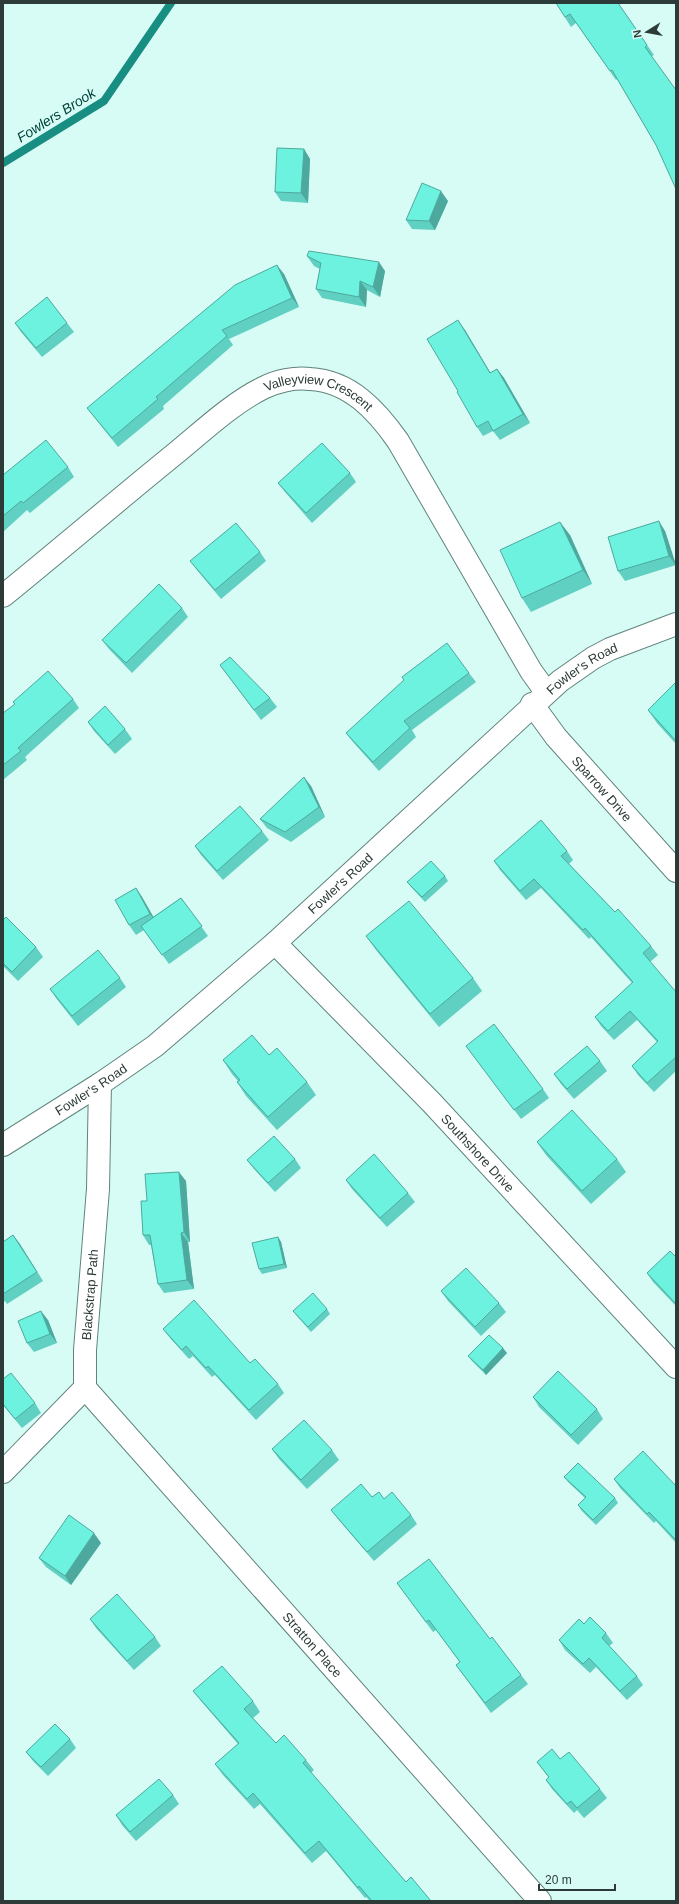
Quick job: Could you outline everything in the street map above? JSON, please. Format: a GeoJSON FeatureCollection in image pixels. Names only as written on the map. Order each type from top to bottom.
{"type":"FeatureCollection","features":[{"type":"Feature","properties":{"kind":"street","name":"Valleyview Crescent"},"geometry":{"type":"LineString","coordinates":[[3,596],[151,473],[245,398],[280,382],[311,378],[329,382],[345,388],[361,398],[387,426],[398,441],[531,671],[539,698]]}},
{"type":"Feature","properties":{"kind":"street","name":"Fowler's Road"},"geometry":{"type":"LineString","coordinates":[[3,1145],[100,1084],[156,1046],[275,943],[539,698],[576,669],[610,649],[676,624]]}},
{"type":"Feature","properties":{"kind":"street","name":"Sparrow Drive"},"geometry":{"type":"LineString","coordinates":[[539,698],[556,737],[676,871]]}},
{"type":"Feature","properties":{"kind":"street","name":"Southshore Drive"},"geometry":{"type":"LineString","coordinates":[[275,943],[432,1103],[676,1367]]}},
{"type":"Feature","properties":{"kind":"street","name":"Blackstrap Path"},"geometry":{"type":"LineString","coordinates":[[85,1388],[85,1350],[98,1189],[100,1084]]}},
{"type":"Feature","properties":{"kind":"street"},"geometry":{"type":"LineString","coordinates":[[3,1472],[85,1388]]}},
{"type":"Feature","properties":{"kind":"street","name":"Stratton Place"},"geometry":{"type":"LineString","coordinates":[[85,1388],[540,1901]]}},
{"type":"Feature","properties":{"kind":"building"},"geometry":{"type":"Polygon","coordinates":[[[556,3],[618,3],[647,45],[645,47],[676,90],[676,189],[656,145],[612,70],[610,71],[570,14],[565,17],[556,3]]]}},
{"type":"Feature","properties":{"kind":"building"},"geometry":{"type":"Polygon","coordinates":[[[277,148],[304,149],[301,193],[275,192],[277,148]]]}},
{"type":"Feature","properties":{"kind":"building"},"geometry":{"type":"Polygon","coordinates":[[[422,183],[441,191],[429,221],[406,220],[422,183]]]}},
{"type":"Feature","properties":{"kind":"building"},"geometry":{"type":"Polygon","coordinates":[[[309,251],[379,262],[373,287],[360,281],[359,297],[316,289],[321,263],[307,256],[309,251]]]}},
{"type":"Feature","properties":{"kind":"building"},"geometry":{"type":"Polygon","coordinates":[[[277,265],[292,298],[222,330],[227,336],[156,397],[158,399],[112,438],[87,408],[235,285],[277,265]]]}},
{"type":"Feature","properties":{"kind":"building"},"geometry":{"type":"Polygon","coordinates":[[[47,297],[67,323],[36,348],[15,323],[47,297]]]}},
{"type":"Feature","properties":{"kind":"building"},"geometry":{"type":"Polygon","coordinates":[[[458,320],[490,373],[497,369],[523,414],[493,431],[488,421],[477,427],[457,392],[458,391],[427,339],[458,320]]]}},
{"type":"Feature","properties":{"kind":"building"},"geometry":{"type":"Polygon","coordinates":[[[46,440],[68,467],[23,503],[21,501],[3,516],[3,475],[46,440]]]}},
{"type":"Feature","properties":{"kind":"building"},"geometry":{"type":"Polygon","coordinates":[[[322,443],[350,473],[306,513],[278,483],[322,443]]]}},
{"type":"Feature","properties":{"kind":"building"},"geometry":{"type":"Polygon","coordinates":[[[659,521],[669,556],[618,571],[608,537],[659,521]]]}},
{"type":"Feature","properties":{"kind":"building"},"geometry":{"type":"Polygon","coordinates":[[[560,522],[583,570],[522,598],[500,550],[560,522]]]}},
{"type":"Feature","properties":{"kind":"building"},"geometry":{"type":"Polygon","coordinates":[[[236,523],[260,552],[215,590],[190,561],[236,523]]]}},
{"type":"Feature","properties":{"kind":"building"},"geometry":{"type":"Polygon","coordinates":[[[159,584],[182,608],[126,663],[102,640],[159,584]]]}},
{"type":"Feature","properties":{"kind":"building"},"geometry":{"type":"Polygon","coordinates":[[[447,643],[469,673],[404,721],[410,728],[373,762],[346,733],[404,680],[402,677],[447,643]]]}},
{"type":"Feature","properties":{"kind":"building"},"geometry":{"type":"Polygon","coordinates":[[[230,657],[270,698],[254,710],[220,665],[230,657]]]}},
{"type":"Feature","properties":{"kind":"building"},"geometry":{"type":"Polygon","coordinates":[[[48,671],[73,699],[18,748],[21,751],[3,765],[3,713],[15,704],[13,702],[48,671]]]}},
{"type":"Feature","properties":{"kind":"building"},"geometry":{"type":"Polygon","coordinates":[[[676,682],[676,741],[648,710],[676,682]]]}},
{"type":"Feature","properties":{"kind":"building"},"geometry":{"type":"Polygon","coordinates":[[[105,706],[125,729],[108,745],[88,722],[105,706]]]}},
{"type":"Feature","properties":{"kind":"building"},"geometry":{"type":"Polygon","coordinates":[[[304,777],[319,807],[285,832],[260,819],[304,777]]]}},
{"type":"Feature","properties":{"kind":"building"},"geometry":{"type":"Polygon","coordinates":[[[240,806],[262,831],[217,871],[195,846],[240,806]]]}},
{"type":"Feature","properties":{"kind":"building"},"geometry":{"type":"Polygon","coordinates":[[[541,820],[567,851],[561,856],[615,912],[618,909],[651,946],[643,953],[676,992],[676,1057],[647,1083],[632,1066],[658,1041],[630,1011],[608,1031],[595,1017],[633,982],[585,928],[583,930],[534,879],[520,891],[494,861],[541,820]]]}},
{"type":"Feature","properties":{"kind":"building"},"geometry":{"type":"Polygon","coordinates":[[[431,861],[445,876],[422,897],[407,882],[431,861]]]}},
{"type":"Feature","properties":{"kind":"building"},"geometry":{"type":"Polygon","coordinates":[[[136,888],[150,914],[129,925],[115,900],[136,888]]]}},
{"type":"Feature","properties":{"kind":"building"},"geometry":{"type":"Polygon","coordinates":[[[181,898],[202,926],[162,955],[141,926],[181,898]]]}},
{"type":"Feature","properties":{"kind":"building"},"geometry":{"type":"Polygon","coordinates":[[[409,901],[473,978],[430,1014],[366,936],[409,901]]]}},
{"type":"Feature","properties":{"kind":"building"},"geometry":{"type":"Polygon","coordinates":[[[6,917],[36,947],[12,972],[3,963],[3,920],[6,917]]]}},
{"type":"Feature","properties":{"kind":"building"},"geometry":{"type":"Polygon","coordinates":[[[98,950],[120,978],[72,1016],[50,989],[98,950]]]}},
{"type":"Feature","properties":{"kind":"building"},"geometry":{"type":"Polygon","coordinates":[[[494,1024],[543,1089],[514,1110],[466,1046],[494,1024]]]}},
{"type":"Feature","properties":{"kind":"building"},"geometry":{"type":"Polygon","coordinates":[[[252,1035],[269,1055],[277,1048],[307,1082],[268,1117],[237,1082],[240,1080],[223,1060],[252,1035]]]}},
{"type":"Feature","properties":{"kind":"building"},"geometry":{"type":"Polygon","coordinates":[[[587,1046],[600,1061],[567,1089],[554,1074],[587,1046]]]}},
{"type":"Feature","properties":{"kind":"building"},"geometry":{"type":"Polygon","coordinates":[[[572,1110],[617,1159],[582,1191],[537,1142],[572,1110]]]}},
{"type":"Feature","properties":{"kind":"building"},"geometry":{"type":"Polygon","coordinates":[[[274,1136],[295,1159],[268,1183],[247,1160],[274,1136]]]}},
{"type":"Feature","properties":{"kind":"building"},"geometry":{"type":"Polygon","coordinates":[[[374,1154],[408,1193],[380,1218],[346,1180],[374,1154]]]}},
{"type":"Feature","properties":{"kind":"building"},"geometry":{"type":"Polygon","coordinates":[[[179,1172],[184,1232],[181,1233],[187,1280],[158,1284],[150,1235],[143,1235],[141,1201],[147,1201],[145,1174],[179,1172]]]}},
{"type":"Feature","properties":{"kind":"building"},"geometry":{"type":"Polygon","coordinates":[[[13,1235],[37,1272],[3,1294],[3,1242],[13,1235]]]}},
{"type":"Feature","properties":{"kind":"building"},"geometry":{"type":"Polygon","coordinates":[[[278,1237],[284,1264],[259,1269],[252,1243],[278,1237]]]}},
{"type":"Feature","properties":{"kind":"building"},"geometry":{"type":"Polygon","coordinates":[[[670,1251],[676,1257],[676,1304],[647,1273],[670,1251]]]}},
{"type":"Feature","properties":{"kind":"building"},"geometry":{"type":"Polygon","coordinates":[[[466,1268],[499,1303],[475,1327],[441,1291],[466,1268]]]}},
{"type":"Feature","properties":{"kind":"building"},"geometry":{"type":"Polygon","coordinates":[[[313,1293],[327,1309],[308,1327],[293,1311],[313,1293]]]}},
{"type":"Feature","properties":{"kind":"building"},"geometry":{"type":"Polygon","coordinates":[[[194,1300],[250,1363],[255,1359],[278,1384],[249,1410],[208,1366],[206,1368],[186,1346],[182,1350],[163,1329],[194,1300]]]}},
{"type":"Feature","properties":{"kind":"building"},"geometry":{"type":"Polygon","coordinates":[[[41,1311],[50,1334],[27,1343],[18,1321],[41,1311]]]}},
{"type":"Feature","properties":{"kind":"building"},"geometry":{"type":"Polygon","coordinates":[[[489,1335],[503,1348],[483,1370],[468,1356],[489,1335]]]}},
{"type":"Feature","properties":{"kind":"building"},"geometry":{"type":"Polygon","coordinates":[[[558,1371],[597,1409],[571,1435],[533,1397],[558,1371]]]}},
{"type":"Feature","properties":{"kind":"building"},"geometry":{"type":"Polygon","coordinates":[[[11,1373],[35,1403],[15,1419],[3,1404],[3,1379],[11,1373]]]}},
{"type":"Feature","properties":{"kind":"building"},"geometry":{"type":"Polygon","coordinates":[[[304,1420],[332,1450],[301,1480],[272,1449],[304,1420]]]}},
{"type":"Feature","properties":{"kind":"building"},"geometry":{"type":"Polygon","coordinates":[[[643,1451],[676,1486],[676,1540],[649,1512],[647,1514],[614,1479],[643,1451]]]}},
{"type":"Feature","properties":{"kind":"building"},"geometry":{"type":"Polygon","coordinates":[[[578,1463],[615,1498],[593,1520],[578,1505],[586,1497],[564,1477],[578,1463]]]}},
{"type":"Feature","properties":{"kind":"building"},"geometry":{"type":"Polygon","coordinates":[[[361,1484],[372,1497],[379,1492],[384,1499],[392,1492],[411,1515],[367,1552],[331,1510],[361,1484]]]}},
{"type":"Feature","properties":{"kind":"building"},"geometry":{"type":"Polygon","coordinates":[[[69,1515],[94,1533],[65,1576],[39,1558],[69,1515]]]}},
{"type":"Feature","properties":{"kind":"building"},"geometry":{"type":"Polygon","coordinates":[[[429,1559],[490,1639],[492,1637],[521,1675],[485,1703],[456,1665],[460,1662],[429,1620],[426,1622],[397,1583],[429,1559]]]}},
{"type":"Feature","properties":{"kind":"building"},"geometry":{"type":"Polygon","coordinates":[[[117,1594],[155,1637],[127,1661],[90,1619],[117,1594]]]}},
{"type":"Feature","properties":{"kind":"building"},"geometry":{"type":"Polygon","coordinates":[[[590,1617],[606,1633],[602,1638],[637,1676],[620,1691],[589,1658],[583,1664],[559,1640],[579,1619],[584,1624],[590,1617]]]}},
{"type":"Feature","properties":{"kind":"building"},"geometry":{"type":"Polygon","coordinates":[[[222,1666],[253,1701],[244,1709],[276,1743],[284,1735],[306,1760],[303,1763],[406,1882],[411,1877],[431,1901],[372,1901],[359,1886],[358,1888],[319,1841],[305,1853],[253,1793],[247,1799],[215,1764],[239,1743],[193,1691],[222,1666]]]}},
{"type":"Feature","properties":{"kind":"building"},"geometry":{"type":"Polygon","coordinates":[[[55,1724],[70,1739],[41,1767],[26,1752],[55,1724]]]}},
{"type":"Feature","properties":{"kind":"building"},"geometry":{"type":"Polygon","coordinates":[[[552,1749],[560,1759],[569,1752],[600,1789],[577,1808],[571,1801],[567,1804],[559,1795],[546,1780],[549,1777],[537,1762],[552,1749]]]}},
{"type":"Feature","properties":{"kind":"building"},"geometry":{"type":"Polygon","coordinates":[[[159,1779],[173,1795],[130,1832],[116,1815],[159,1779]]]}},
{"type":"Feature","properties":{"kind":"waterway","name":"Fowlers Brook"},"geometry":{"type":"LineString","coordinates":[[3,163],[104,101],[171,3]]}}]}
